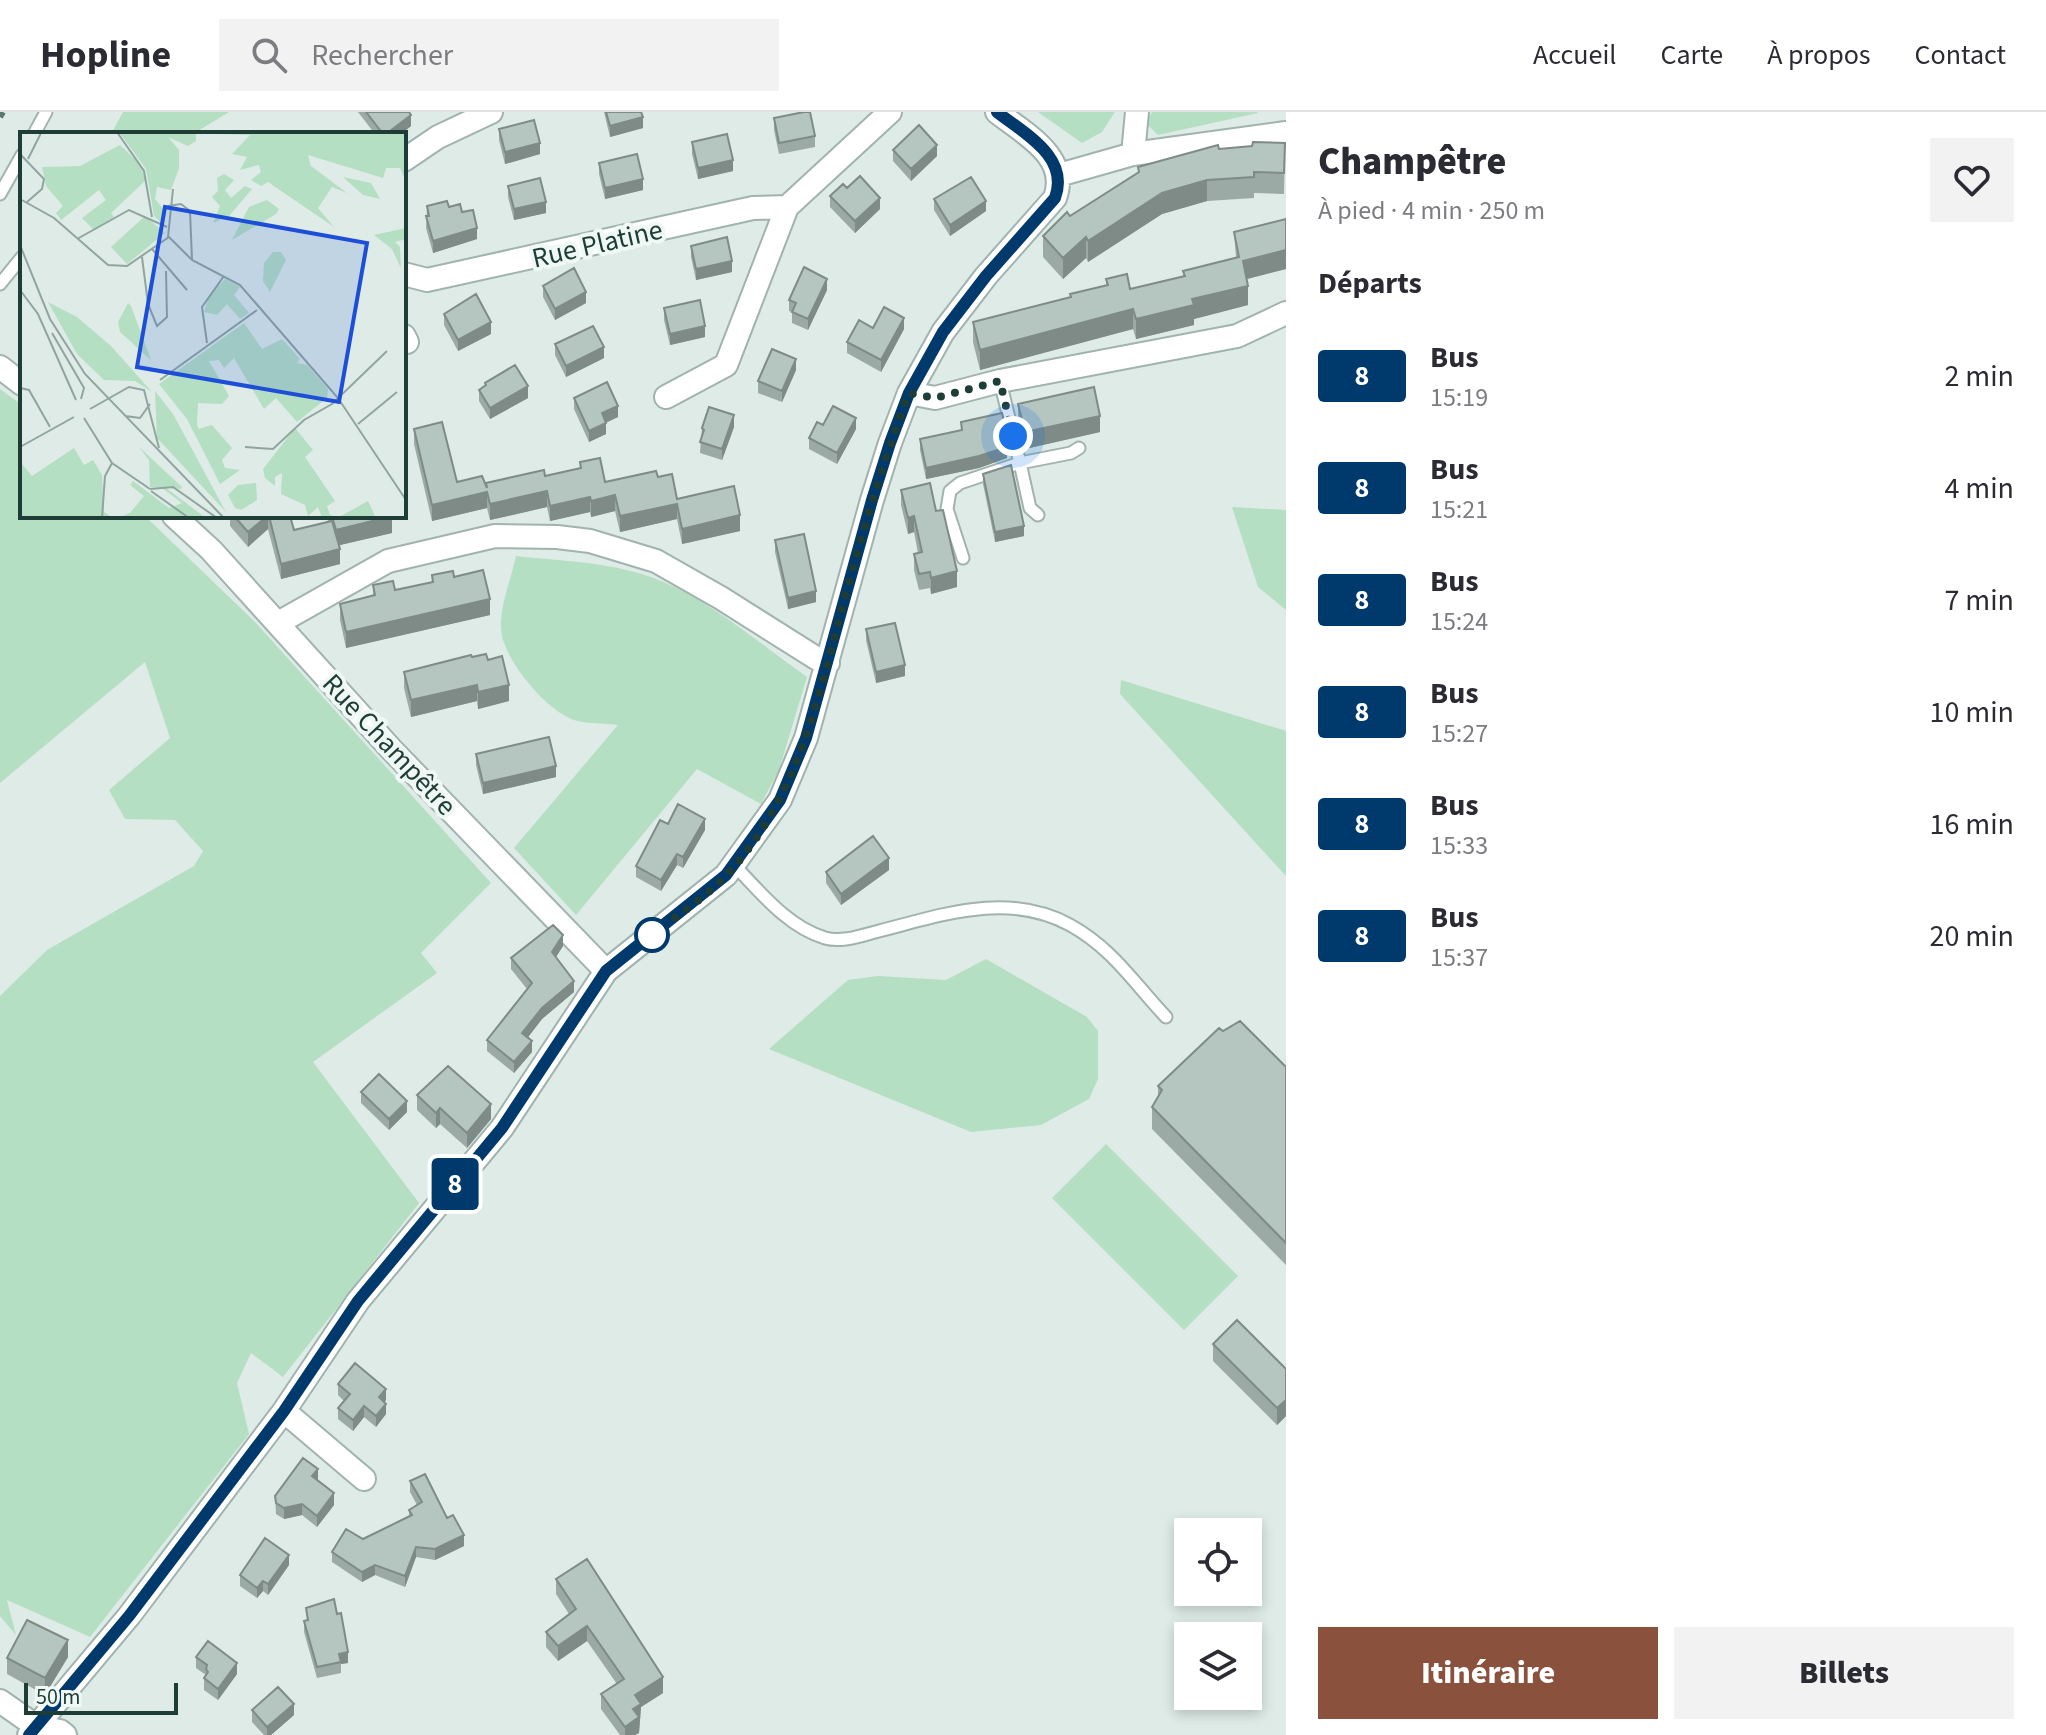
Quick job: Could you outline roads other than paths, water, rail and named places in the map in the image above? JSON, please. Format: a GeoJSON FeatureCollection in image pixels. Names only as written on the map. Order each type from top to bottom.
{"type":"FeatureCollection","features":[{"type":"Feature","properties":{"kind":"street"},"geometry":{"type":"LineString","coordinates":[[406,159],[438,137],[491,112]]}},
{"type":"Feature","properties":{"kind":"street"},"geometry":{"type":"LineString","coordinates":[[666,397],[726,365],[787,207],[890,112]]}},
{"type":"Feature","properties":{"kind":"street"},"geometry":{"type":"LineString","coordinates":[[33,1731],[129,1616],[284,1411],[358,1301],[502,1128],[606,971],[735,866],[780,800],[806,738],[872,500],[909,393],[943,332],[986,276],[1055,198],[1060,185],[1051,155],[997,112]]}},
{"type":"Feature","properties":{"kind":"street"},"geometry":{"type":"LineString","coordinates":[[1133,154],[1137,112]]}},
{"type":"Feature","properties":{"kind":"street"},"geometry":{"type":"LineString","coordinates":[[1059,175],[1133,154],[1286,133]]}},
{"type":"Feature","properties":{"kind":"street","name":"Rue Platine"},"geometry":{"type":"LineString","coordinates":[[406,278],[427,280],[753,208],[787,207]]}},
{"type":"Feature","properties":{"kind":"street"},"geometry":{"type":"LineString","coordinates":[[909,393],[935,398],[1000,381],[1237,336],[1286,313]]}},
{"type":"Feature","properties":{"kind":"street"},"geometry":{"type":"LineString","coordinates":[[0,367],[20,382]]}},
{"type":"Feature","properties":{"kind":"street","name":"Rue Champêtre"},"geometry":{"type":"LineString","coordinates":[[176,518],[211,550],[391,749],[606,971]]}},
{"type":"Feature","properties":{"kind":"street"},"geometry":{"type":"LineString","coordinates":[[278,623],[388,561],[495,536],[557,537],[590,541],[656,561],[828,663]]}},
{"type":"Feature","properties":{"kind":"street"},"geometry":{"type":"LineString","coordinates":[[284,1411],[364,1479]]}},
{"type":"Feature","properties":{"kind":"street"},"geometry":{"type":"LineString","coordinates":[[0,1701],[33,1731],[60,1731],[65,1735]]}},
{"type":"Feature","properties":{"kind":"lane"},"geometry":{"type":"LineString","coordinates":[[35,132],[46,112]]}},
{"type":"Feature","properties":{"kind":"lane"},"geometry":{"type":"LineString","coordinates":[[0,194],[20,159]]}},
{"type":"Feature","properties":{"kind":"lane"},"geometry":{"type":"LineString","coordinates":[[0,284],[20,259]]}},
{"type":"Feature","properties":{"kind":"lane"},"geometry":{"type":"LineString","coordinates":[[1000,381],[1030,508],[1038,515]]}},
{"type":"Feature","properties":{"kind":"lane"},"geometry":{"type":"LineString","coordinates":[[963,558],[947,509],[950,491],[960,483],[1020,463],[1071,453],[1079,448]]}},
{"type":"Feature","properties":{"kind":"lane"},"geometry":{"type":"LineString","coordinates":[[735,866],[774,906],[827,939],[851,938],[985,907],[1028,910],[1068,923],[1106,948],[1166,1017]]}},
{"type":"Feature","properties":{"kind":"railway"},"geometry":{"type":"LineString","coordinates":[[0,117],[3,112]]}}]}
